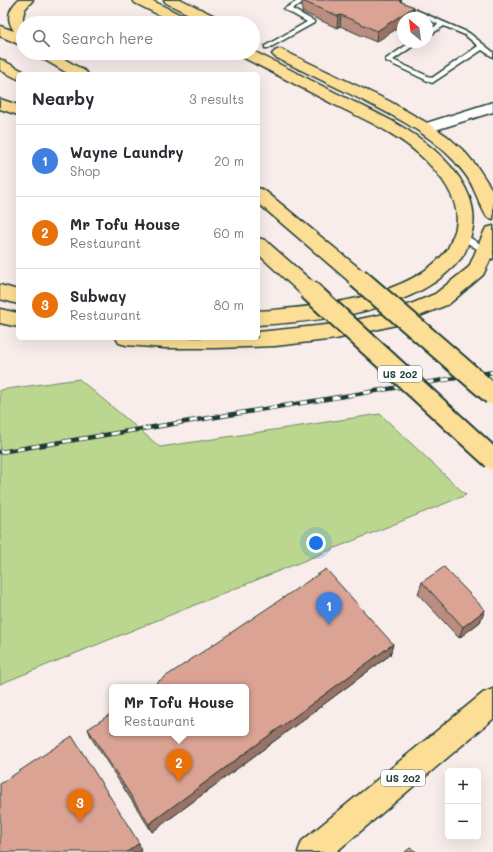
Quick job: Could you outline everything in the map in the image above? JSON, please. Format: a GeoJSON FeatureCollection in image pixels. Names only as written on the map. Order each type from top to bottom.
{"type":"FeatureCollection","features":[{"type":"Feature","properties":{"kind":"main road"},"geometry":{"type":"LineString","coordinates":[[16,23],[14,18],[15,12],[26,0]]}},
{"type":"Feature","properties":{"kind":"main road"},"geometry":{"type":"LineString","coordinates":[[140,0],[172,16]]}},
{"type":"Feature","properties":{"kind":"main road"},"geometry":{"type":"LineString","coordinates":[[172,0],[204,16]]}},
{"type":"Feature","properties":{"kind":"main road"},"geometry":{"type":"LineString","coordinates":[[0,30],[16,38]]}},
{"type":"Feature","properties":{"kind":"main road"},"geometry":{"type":"LineString","coordinates":[[260,44],[397,111],[426,128],[460,156],[475,174],[487,194],[493,213]]}},
{"type":"Feature","properties":{"kind":"main road"},"geometry":{"type":"LineString","coordinates":[[55,60],[76,72]]}},
{"type":"Feature","properties":{"kind":"main road"},"geometry":{"type":"LineString","coordinates":[[58,60],[64,65]]}},
{"type":"Feature","properties":{"kind":"main road"},"geometry":{"type":"LineString","coordinates":[[259,60],[382,122],[420,146],[438,162],[451,179],[461,197],[467,217],[464,237],[455,256],[438,272],[417,285],[391,296],[305,313],[260,318]]}},
{"type":"Feature","properties":{"kind":"main road"},"geometry":{"type":"LineString","coordinates":[[0,64],[16,73]]}},
{"type":"Feature","properties":{"kind":"main road"},"geometry":{"type":"LineString","coordinates":[[0,104],[16,109]]}},
{"type":"Feature","properties":{"kind":"main road"},"geometry":{"type":"LineString","coordinates":[[260,196],[358,278],[493,396]]}},
{"type":"Feature","properties":{"kind":"main road"},"geometry":{"type":"LineString","coordinates":[[260,340],[312,335],[373,324],[406,315],[436,302],[461,286],[491,254],[493,232]]}},
{"type":"Feature","properties":{"kind":"main road","name":"US 202"},"geometry":{"type":"LineString","coordinates":[[260,246],[308,288],[493,459]]}},
{"type":"Feature","properties":{"kind":"main road"},"geometry":{"type":"LineString","coordinates":[[0,292],[16,296]]}},
{"type":"Feature","properties":{"kind":"main road"},"geometry":{"type":"LineString","coordinates":[[0,316],[16,320]]}},
{"type":"Feature","properties":{"kind":"main road"},"geometry":{"type":"LineString","coordinates":[[162,340],[198,342],[248,340]]}},
{"type":"Feature","properties":{"kind":"main road","name":"US 202"},"geometry":{"type":"LineString","coordinates":[[313,852],[493,702]]}},
{"type":"Feature","properties":{"kind":"street"},"geometry":{"type":"LineString","coordinates":[[426,128],[493,107]]}},
{"type":"Feature","properties":{"kind":"lane"},"geometry":{"type":"LineString","coordinates":[[260,44],[312,22],[288,9],[304,0]]}},
{"type":"Feature","properties":{"kind":"lane"},"geometry":{"type":"LineString","coordinates":[[388,0],[467,34],[493,55]]}},
{"type":"Feature","properties":{"kind":"lane"},"geometry":{"type":"LineString","coordinates":[[433,30],[443,24]]}},
{"type":"Feature","properties":{"kind":"lane"},"geometry":{"type":"LineString","coordinates":[[407,48],[388,60],[432,81],[482,46]]}},
{"type":"Feature","properties":{"kind":"lane"},"geometry":{"type":"LineString","coordinates":[[464,237],[491,254]]}},
{"type":"Feature","properties":{"kind":"green space"},"geometry":{"type":"Polygon","coordinates":[[[79,379],[160,447],[380,414],[466,495],[0,684],[0,390],[79,379]]]}},
{"type":"Feature","properties":{"kind":"building"},"geometry":{"type":"Polygon","coordinates":[[[401,0],[399,1],[414,7],[406,12],[397,12],[397,18],[377,31],[341,15],[338,16],[302,1],[401,0]]]}},
{"type":"Feature","properties":{"kind":"building"},"geometry":{"type":"Polygon","coordinates":[[[444,567],[485,610],[463,627],[422,582],[444,567]]]}},
{"type":"Feature","properties":{"kind":"building"},"geometry":{"type":"Polygon","coordinates":[[[326,569],[393,644],[149,824],[88,729],[109,715],[109,736],[249,736],[249,684],[154,684],[326,569]]]}},
{"type":"Feature","properties":{"kind":"building"},"geometry":{"type":"Polygon","coordinates":[[[72,736],[139,843],[127,852],[0,852],[0,784],[72,736]]]}},
{"type":"Feature","properties":{"kind":"building"},"geometry":{"type":"Polygon","coordinates":[[[410,848],[417,852],[405,852],[410,848]]]}},
{"type":"Feature","properties":{"kind":"railway"},"geometry":{"type":"LineString","coordinates":[[0,452],[493,372]]}},
{"type":"Feature","properties":{"kind":"place","name":"Wayne Laundry"},"geometry":{"type":"Point","coordinates":[329,625]}},
{"type":"Feature","properties":{"kind":"place","name":"Mr Tofu House"},"geometry":{"type":"Point","coordinates":[179,782]}},
{"type":"Feature","properties":{"kind":"place","name":"Subway"},"geometry":{"type":"Point","coordinates":[80,822]}}]}
